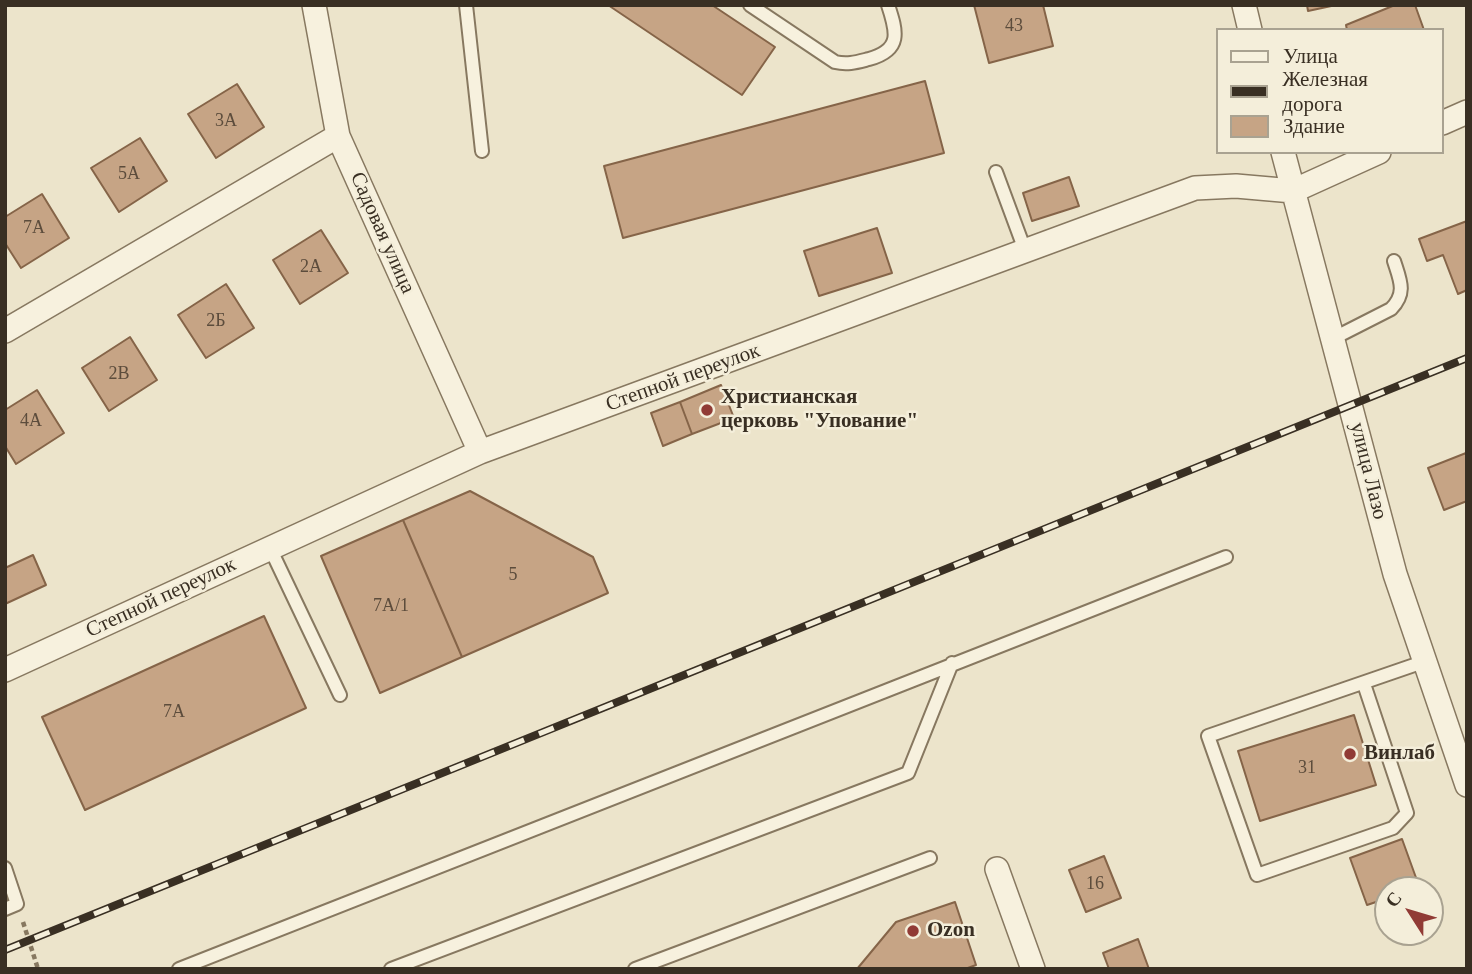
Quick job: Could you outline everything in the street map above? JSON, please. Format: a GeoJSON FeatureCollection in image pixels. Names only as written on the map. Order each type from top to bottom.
{"type":"FeatureCollection","features":[{"type":"Feature","properties":{"kind":"street","name":"Садовая улица"},"geometry":{"type":"LineString","coordinates":[[314,5],[338,136],[480,452]]}},
{"type":"Feature","properties":{"kind":"street"},"geometry":{"type":"LineString","coordinates":[[1244,5],[1250,28]]}},
{"type":"Feature","properties":{"kind":"street"},"geometry":{"type":"LineString","coordinates":[[1444,123],[1467,112]]}},
{"type":"Feature","properties":{"kind":"street"},"geometry":{"type":"LineString","coordinates":[[5,331],[338,136]]}},
{"type":"Feature","properties":{"kind":"street","name":"улица Лазо"},"geometry":{"type":"LineString","coordinates":[[1284,154],[1335,338],[1395,575],[1467,785]]}},
{"type":"Feature","properties":{"kind":"street","name":"Степной переулок"},"geometry":{"type":"LineString","coordinates":[[5,670],[480,452],[1026,253],[1195,188],[1236,186],[1293,191],[1375,154]]}},
{"type":"Feature","properties":{"kind":"street"},"geometry":{"type":"LineString","coordinates":[[997,869],[1033,969]]}},
{"type":"Feature","properties":{"kind":"lane"},"geometry":{"type":"LineString","coordinates":[[466,5],[482,151]]}},
{"type":"Feature","properties":{"kind":"lane"},"geometry":{"type":"LineString","coordinates":[[750,5],[835,62],[847,65],[884,55],[890,49],[895,39],[888,5]]}},
{"type":"Feature","properties":{"kind":"lane"},"geometry":{"type":"LineString","coordinates":[[996,172],[1026,253]]}},
{"type":"Feature","properties":{"kind":"lane"},"geometry":{"type":"LineString","coordinates":[[1335,338],[1391,309],[1398,302],[1402,286],[1394,261]]}},
{"type":"Feature","properties":{"kind":"lane"},"geometry":{"type":"LineString","coordinates":[[270,548],[340,695]]}},
{"type":"Feature","properties":{"kind":"lane"},"geometry":{"type":"LineString","coordinates":[[179,969],[1226,557]]}},
{"type":"Feature","properties":{"kind":"lane"},"geometry":{"type":"LineString","coordinates":[[1364,684],[1407,813],[1393,828],[1257,875],[1208,736],[1423,662]]}},
{"type":"Feature","properties":{"kind":"lane"},"geometry":{"type":"LineString","coordinates":[[391,969],[908,773],[952,663]]}},
{"type":"Feature","properties":{"kind":"lane"},"geometry":{"type":"LineString","coordinates":[[635,969],[930,858]]}},
{"type":"Feature","properties":{"kind":"lane"},"geometry":{"type":"LineString","coordinates":[[5,868],[11,907]]}},
{"type":"Feature","properties":{"kind":"path"},"geometry":{"type":"LineString","coordinates":[[11,907],[38,969]]}},
{"type":"Feature","properties":{"kind":"building"},"geometry":{"type":"Polygon","coordinates":[[[608,5],[712,5],[775,47],[742,95],[608,5]]]}},
{"type":"Feature","properties":{"kind":"building"},"geometry":{"type":"Polygon","coordinates":[[[974,5],[1043,5],[1053,46],[989,63],[974,5]]]}},
{"type":"Feature","properties":{"kind":"building"},"geometry":{"type":"Polygon","coordinates":[[[1307,5],[1336,5],[1308,11],[1307,5]]]}},
{"type":"Feature","properties":{"kind":"building"},"geometry":{"type":"Polygon","coordinates":[[[1395,5],[1415,5],[1423,28],[1347,28],[1346,25],[1395,5]]]}},
{"type":"Feature","properties":{"kind":"building"},"geometry":{"type":"Polygon","coordinates":[[[925,81],[944,153],[623,238],[604,166],[925,81]]]}},
{"type":"Feature","properties":{"kind":"building"},"geometry":{"type":"Polygon","coordinates":[[[237,84],[264,127],[216,158],[188,114],[237,84]]]}},
{"type":"Feature","properties":{"kind":"building"},"geometry":{"type":"Polygon","coordinates":[[[140,138],[167,181],[119,212],[91,168],[140,138]]]}},
{"type":"Feature","properties":{"kind":"building"},"geometry":{"type":"Polygon","coordinates":[[[1069,177],[1079,206],[1032,221],[1023,193],[1069,177]]]}},
{"type":"Feature","properties":{"kind":"building"},"geometry":{"type":"Polygon","coordinates":[[[42,194],[69,238],[21,268],[5,243],[5,217],[42,194]]]}},
{"type":"Feature","properties":{"kind":"building"},"geometry":{"type":"Polygon","coordinates":[[[1467,221],[1467,290],[1458,294],[1443,255],[1427,261],[1419,239],[1467,221]]]}},
{"type":"Feature","properties":{"kind":"building"},"geometry":{"type":"Polygon","coordinates":[[[877,228],[892,273],[819,296],[804,251],[877,228]]]}},
{"type":"Feature","properties":{"kind":"building"},"geometry":{"type":"Polygon","coordinates":[[[321,230],[348,273],[300,304],[273,260],[321,230]]]}},
{"type":"Feature","properties":{"kind":"building"},"geometry":{"type":"Polygon","coordinates":[[[226,284],[254,328],[206,358],[178,315],[226,284]]]}},
{"type":"Feature","properties":{"kind":"building"},"geometry":{"type":"Polygon","coordinates":[[[130,337],[157,380],[109,411],[82,368],[130,337]]]}},
{"type":"Feature","properties":{"kind":"building","name":"Христианская церковь \"Упование\""},"geometry":{"type":"Polygon","coordinates":[[[721,385],[734,418],[692,434],[680,402],[721,385]]]}},
{"type":"Feature","properties":{"kind":"building"},"geometry":{"type":"Polygon","coordinates":[[[37,390],[64,433],[16,464],[5,446],[5,410],[37,390]]]}},
{"type":"Feature","properties":{"kind":"building"},"geometry":{"type":"Polygon","coordinates":[[[680,402],[692,434],[663,446],[651,413],[680,402]]]}},
{"type":"Feature","properties":{"kind":"building"},"geometry":{"type":"Polygon","coordinates":[[[1466,453],[1467,501],[1444,510],[1428,468],[1466,453]]]}},
{"type":"Feature","properties":{"kind":"building"},"geometry":{"type":"Polygon","coordinates":[[[470,491],[593,557],[608,593],[462,657],[403,520],[470,491]]]}},
{"type":"Feature","properties":{"kind":"building"},"geometry":{"type":"Polygon","coordinates":[[[403,520],[462,657],[380,693],[321,556],[403,520]]]}},
{"type":"Feature","properties":{"kind":"building"},"geometry":{"type":"Polygon","coordinates":[[[33,555],[46,585],[5,604],[5,568],[33,555]]]}},
{"type":"Feature","properties":{"kind":"building"},"geometry":{"type":"Polygon","coordinates":[[[264,616],[306,708],[85,810],[42,717],[264,616]]]}},
{"type":"Feature","properties":{"kind":"building"},"geometry":{"type":"Polygon","coordinates":[[[1354,715],[1376,785],[1260,821],[1238,751],[1354,715]]]}},
{"type":"Feature","properties":{"kind":"building"},"geometry":{"type":"Polygon","coordinates":[[[1402,839],[1415,876],[1374,876],[1374,903],[1367,905],[1350,858],[1402,839]]]}},
{"type":"Feature","properties":{"kind":"building"},"geometry":{"type":"Polygon","coordinates":[[[1104,856],[1121,898],[1086,912],[1069,870],[1104,856]]]}},
{"type":"Feature","properties":{"kind":"building"},"geometry":{"type":"Polygon","coordinates":[[[955,902],[976,965],[965,969],[857,969],[896,922],[955,902]]]}},
{"type":"Feature","properties":{"kind":"building"},"geometry":{"type":"Polygon","coordinates":[[[1138,939],[1149,969],[1109,969],[1103,953],[1138,939]]]}},
{"type":"Feature","properties":{"kind":"railway"},"geometry":{"type":"LineString","coordinates":[[5,950],[1467,358]]}},
{"type":"Feature","properties":{"kind":"place","name":"Христианская церковь \"Упование\""},"geometry":{"type":"Point","coordinates":[707,410]}},
{"type":"Feature","properties":{"kind":"place","name":"Винлаб"},"geometry":{"type":"Point","coordinates":[1350,754]}},
{"type":"Feature","properties":{"kind":"place","name":"Ozon"},"geometry":{"type":"Point","coordinates":[913,931]}}]}
